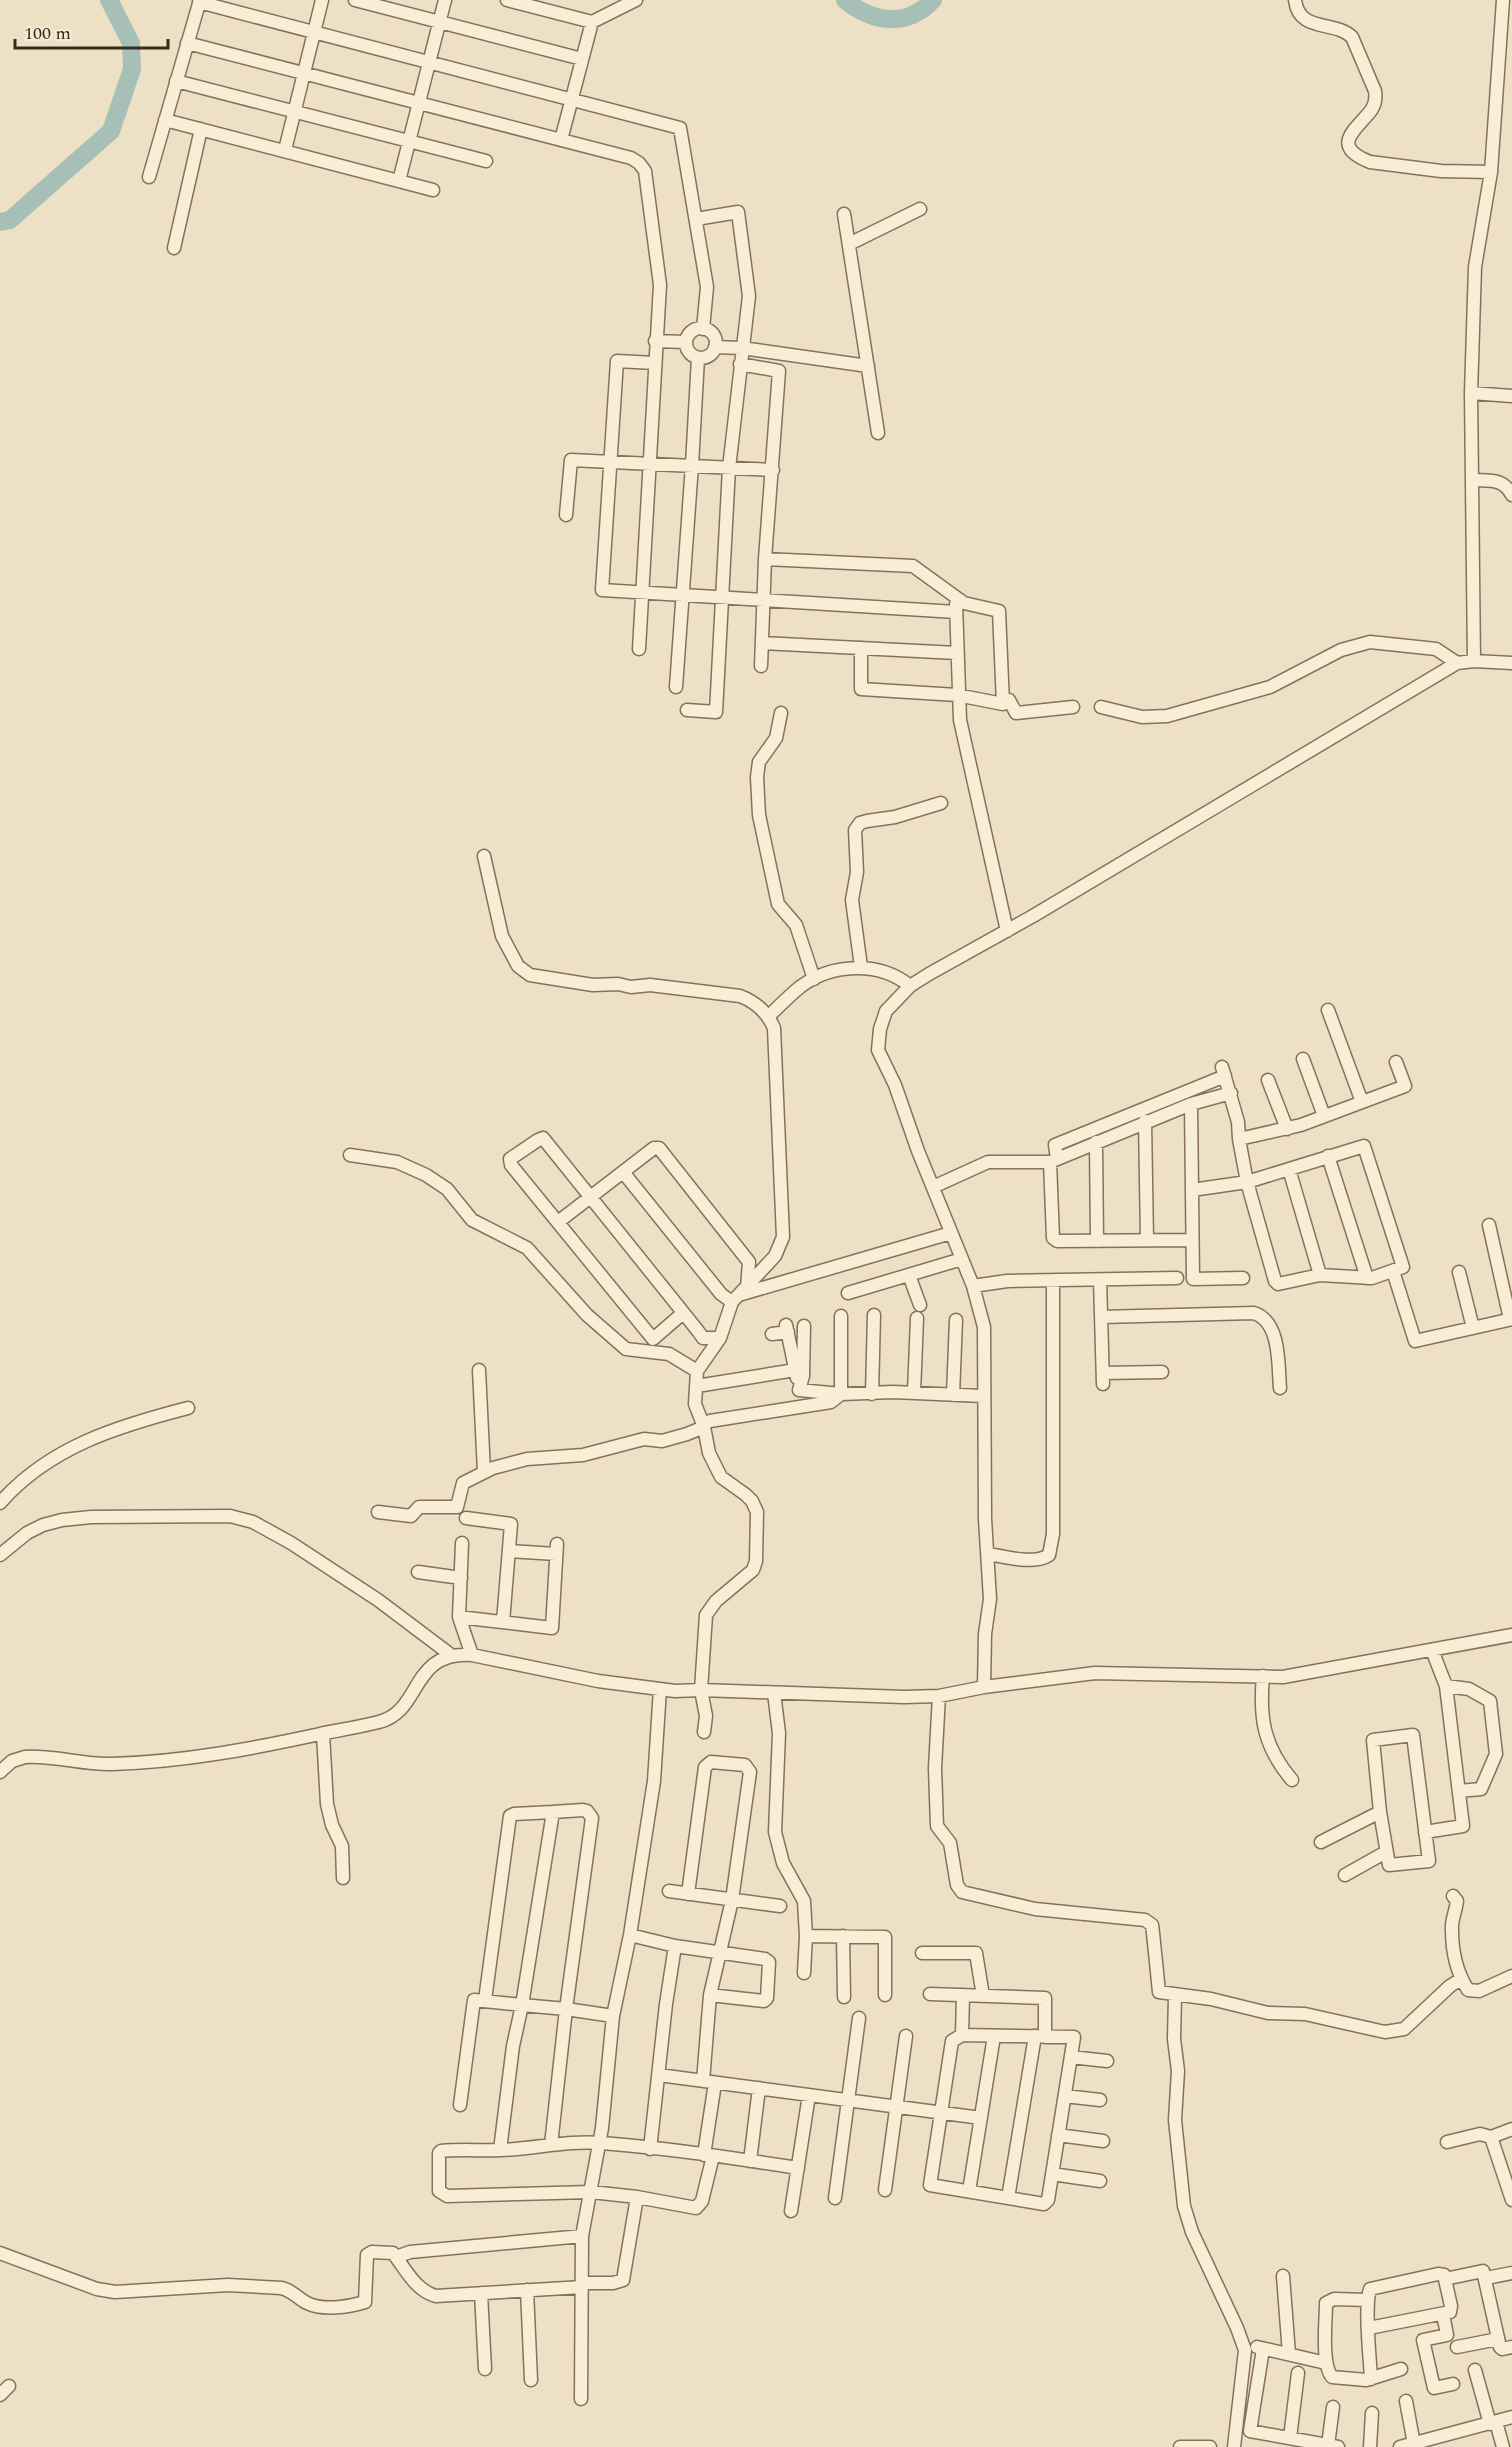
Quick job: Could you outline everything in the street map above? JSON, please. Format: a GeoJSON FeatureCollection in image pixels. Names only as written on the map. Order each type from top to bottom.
{"type":"FeatureCollection","features":[{"type":"Feature","properties":{"kind":"street"},"geometry":{"type":"LineString","coordinates":[[285,150],[322,0]]}},
{"type":"Feature","properties":{"kind":"street"},"geometry":{"type":"LineString","coordinates":[[355,0],[582,58]]}},
{"type":"Feature","properties":{"kind":"street"},"geometry":{"type":"LineString","coordinates":[[399,181],[445,0]]}},
{"type":"Feature","properties":{"kind":"street"},"geometry":{"type":"LineString","coordinates":[[507,0],[592,22],[636,0]]}},
{"type":"Feature","properties":{"kind":"street"},"geometry":{"type":"LineString","coordinates":[[1295,0],[1300,13],[1309,22],[1347,32],[1352,37],[1372,82],[1376,98],[1372,109],[1356,125],[1349,140],[1352,151],[1360,158],[1370,162],[1441,171],[1491,172]]}},
{"type":"Feature","properties":{"kind":"street"},"geometry":{"type":"LineString","coordinates":[[1474,661],[1471,393],[1475,267],[1491,172],[1503,0]]}},
{"type":"Feature","properties":{"kind":"street"},"geometry":{"type":"LineString","coordinates":[[149,177],[199,1],[680,128],[707,287],[703,328]]}},
{"type":"Feature","properties":{"kind":"street"},"geometry":{"type":"LineString","coordinates":[[561,140],[592,22]]}},
{"type":"Feature","properties":{"kind":"street"},"geometry":{"type":"LineString","coordinates":[[187,44],[631,158],[645,171],[660,285],[639,649]]}},
{"type":"Feature","properties":{"kind":"street"},"geometry":{"type":"LineString","coordinates":[[176,81],[486,161]]}},
{"type":"Feature","properties":{"kind":"street"},"geometry":{"type":"LineString","coordinates":[[165,120],[433,190]]}},
{"type":"Feature","properties":{"kind":"street"},"geometry":{"type":"LineString","coordinates":[[174,248],[201,129]]}},
{"type":"Feature","properties":{"kind":"street"},"geometry":{"type":"LineString","coordinates":[[849,244],[920,209]]}},
{"type":"Feature","properties":{"kind":"street"},"geometry":{"type":"LineString","coordinates":[[687,710],[716,712],[729,468],[748,296],[738,212],[696,219]]}},
{"type":"Feature","properties":{"kind":"street"},"geometry":{"type":"LineString","coordinates":[[844,214],[878,433]]}},
{"type":"Feature","properties":{"kind":"street"},"geometry":{"type":"LineString","coordinates":[[703,328],[712,334],[715,347],[711,354],[698,358],[690,353],[686,342],[691,332],[703,328]]}},
{"type":"Feature","properties":{"kind":"street"},"geometry":{"type":"LineString","coordinates":[[655,341],[686,342]]}},
{"type":"Feature","properties":{"kind":"street"},"geometry":{"type":"LineString","coordinates":[[715,347],[742,348],[868,366]]}},
{"type":"Feature","properties":{"kind":"street"},"geometry":{"type":"LineString","coordinates":[[676,687],[698,358]]}},
{"type":"Feature","properties":{"kind":"street"},"geometry":{"type":"LineString","coordinates":[[655,363],[617,361],[602,590],[956,612]]}},
{"type":"Feature","properties":{"kind":"street"},"geometry":{"type":"LineString","coordinates":[[740,364],[779,371],[765,559],[761,666]]}},
{"type":"Feature","properties":{"kind":"street"},"geometry":{"type":"LineString","coordinates":[[1471,393],[1512,396]]}},
{"type":"Feature","properties":{"kind":"street"},"geometry":{"type":"LineString","coordinates":[[566,515],[572,460],[773,470]]}},
{"type":"Feature","properties":{"kind":"street"},"geometry":{"type":"LineString","coordinates":[[1473,480],[1498,481],[1507,487],[1512,495]]}},
{"type":"Feature","properties":{"kind":"street"},"geometry":{"type":"LineString","coordinates":[[765,559],[913,566],[964,603],[999,611],[1003,704]]}},
{"type":"Feature","properties":{"kind":"street"},"geometry":{"type":"LineString","coordinates":[[957,599],[957,695],[960,720],[1007,931]]}},
{"type":"Feature","properties":{"kind":"street"},"geometry":{"type":"LineString","coordinates":[[1101,707],[1142,717],[1167,716],[1270,687],[1341,650],[1370,642],[1436,650],[1457,663]]}},
{"type":"Feature","properties":{"kind":"street"},"geometry":{"type":"LineString","coordinates":[[762,643],[957,653]]}},
{"type":"Feature","properties":{"kind":"street"},"geometry":{"type":"LineString","coordinates":[[861,648],[861,689],[957,695],[1003,704],[1009,700],[1016,713],[1073,707]]}},
{"type":"Feature","properties":{"kind":"street"},"geometry":{"type":"LineString","coordinates":[[984,1687],[985,1634],[990,1599],[983,1396],[984,1327],[973,1286],[895,1085],[878,1050],[880,1029],[886,1011],[910,986],[1007,931],[1457,663],[1474,661],[1512,663]]}},
{"type":"Feature","properties":{"kind":"street"},"geometry":{"type":"LineString","coordinates":[[781,713],[776,738],[759,762],[757,777],[759,815],[778,904],[796,925],[814,978]]}},
{"type":"Feature","properties":{"kind":"street"},"geometry":{"type":"LineString","coordinates":[[861,967],[852,900],[857,872],[855,830],[860,823],[867,820],[895,817],[941,804]]}},
{"type":"Feature","properties":{"kind":"street"},"geometry":{"type":"LineString","coordinates":[[484,856],[502,936],[518,966],[530,975],[593,985],[618,984],[631,987],[650,985],[740,996],[752,1001],[768,1016],[774,1028],[783,1237],[775,1256],[738,1295]]}},
{"type":"Feature","properties":{"kind":"street"},"geometry":{"type":"LineString","coordinates":[[768,1016],[800,987],[814,978],[861,967],[881,970],[897,976],[910,986]]}},
{"type":"Feature","properties":{"kind":"street"},"geometry":{"type":"LineString","coordinates":[[1328,1010],[1362,1102]]}},
{"type":"Feature","properties":{"kind":"street"},"geometry":{"type":"LineString","coordinates":[[1303,1059],[1324,1116]]}},
{"type":"Feature","properties":{"kind":"street"},"geometry":{"type":"LineString","coordinates":[[1239,1139],[1287,1129],[1405,1086],[1396,1062]]}},
{"type":"Feature","properties":{"kind":"street"},"geometry":{"type":"LineString","coordinates":[[933,1187],[988,1162],[1053,1161],[1070,1146],[1223,1072],[1238,1122],[1247,1182],[1275,1281],[1280,1285],[1320,1275],[1367,1278],[1403,1267],[1366,1147],[1363,1145],[1247,1182],[1192,1191]]}},
{"type":"Feature","properties":{"kind":"street"},"geometry":{"type":"LineString","coordinates":[[1268,1080],[1287,1129]]}},
{"type":"Feature","properties":{"kind":"street"},"geometry":{"type":"LineString","coordinates":[[1070,1146],[1096,1142],[1191,1104],[1231,1093]]}},
{"type":"Feature","properties":{"kind":"street"},"geometry":{"type":"LineString","coordinates":[[1191,1104],[1193,1279],[1243,1278]]}},
{"type":"Feature","properties":{"kind":"street"},"geometry":{"type":"LineString","coordinates":[[1145,1121],[1147,1240]]}},
{"type":"Feature","properties":{"kind":"street"},"geometry":{"type":"LineString","coordinates":[[683,1313],[653,1339],[511,1165],[510,1159],[543,1138],[591,1197],[703,1338],[720,1338]]}},
{"type":"Feature","properties":{"kind":"street"},"geometry":{"type":"LineString","coordinates":[[1096,1142],[1097,1241]]}},
{"type":"Feature","properties":{"kind":"street"},"geometry":{"type":"LineString","coordinates":[[558,1222],[654,1148],[658,1148],[749,1262],[720,1338],[697,1371],[695,1404],[707,1424],[709,1453],[721,1478],[746,1495],[757,1512],[756,1561],[753,1570],[716,1601],[706,1615],[701,1690],[706,1716],[704,1732]]}},
{"type":"Feature","properties":{"kind":"street"},"geometry":{"type":"LineString","coordinates":[[350,1155],[397,1162],[426,1175],[447,1190],[472,1220],[527,1248],[587,1315],[626,1349],[669,1354],[697,1371]]}},
{"type":"Feature","properties":{"kind":"street"},"geometry":{"type":"LineString","coordinates":[[1328,1156],[1367,1278]]}},
{"type":"Feature","properties":{"kind":"street"},"geometry":{"type":"LineString","coordinates":[[1053,1161],[1053,1238],[1057,1241],[1192,1240]]}},
{"type":"Feature","properties":{"kind":"street"},"geometry":{"type":"LineString","coordinates":[[1289,1169],[1320,1275]]}},
{"type":"Feature","properties":{"kind":"street"},"geometry":{"type":"LineString","coordinates":[[623,1172],[721,1294],[738,1295],[951,1233]]}},
{"type":"Feature","properties":{"kind":"street"},"geometry":{"type":"LineString","coordinates":[[1393,1271],[1414,1341],[1511,1319],[1489,1225]]}},
{"type":"Feature","properties":{"kind":"street"},"geometry":{"type":"LineString","coordinates":[[848,1293],[962,1259]]}},
{"type":"Feature","properties":{"kind":"street"},"geometry":{"type":"LineString","coordinates":[[1459,1272],[1473,1328]]}},
{"type":"Feature","properties":{"kind":"street"},"geometry":{"type":"LineString","coordinates":[[909,1275],[919,1311],[914,1393]]}},
{"type":"Feature","properties":{"kind":"street"},"geometry":{"type":"LineString","coordinates":[[973,1286],[1007,1281],[1177,1278]]}},
{"type":"Feature","properties":{"kind":"street"},"geometry":{"type":"LineString","coordinates":[[1100,1280],[1103,1378],[1162,1372]]}},
{"type":"Feature","properties":{"kind":"street"},"geometry":{"type":"LineString","coordinates":[[989,1554],[1023,1559],[1044,1559],[1049,1555],[1053,1534],[1053,1281]]}},
{"type":"Feature","properties":{"kind":"street"},"geometry":{"type":"LineString","coordinates":[[1101,1317],[1254,1313],[1260,1315],[1269,1323],[1275,1338],[1280,1388]]}},
{"type":"Feature","properties":{"kind":"street"},"geometry":{"type":"LineString","coordinates":[[841,1316],[841,1394]]}},
{"type":"Feature","properties":{"kind":"street"},"geometry":{"type":"LineString","coordinates":[[872,1394],[874,1316]]}},
{"type":"Feature","properties":{"kind":"street"},"geometry":{"type":"LineString","coordinates":[[953,1395],[956,1320]]}},
{"type":"Feature","properties":{"kind":"street"},"geometry":{"type":"LineString","coordinates":[[799,1390],[803,1376],[804,1326]]}},
{"type":"Feature","properties":{"kind":"street"},"geometry":{"type":"LineString","coordinates":[[772,1334],[787,1328],[802,1406]]}},
{"type":"Feature","properties":{"kind":"street"},"geometry":{"type":"LineString","coordinates":[[479,1370],[484,1472]]}},
{"type":"Feature","properties":{"kind":"street"},"geometry":{"type":"LineString","coordinates":[[703,1385],[795,1370]]}},
{"type":"Feature","properties":{"kind":"street"},"geometry":{"type":"LineString","coordinates":[[799,1390],[841,1394],[914,1393],[983,1396]]}},
{"type":"Feature","properties":{"kind":"street"},"geometry":{"type":"LineString","coordinates":[[378,1512],[411,1516],[419,1507],[457,1507],[463,1483],[484,1472],[527,1459],[584,1455],[644,1439],[662,1441],[687,1434],[707,1424],[831,1402],[841,1394]]}},
{"type":"Feature","properties":{"kind":"street"},"geometry":{"type":"LineString","coordinates":[[0,1503],[26,1476],[69,1449],[116,1430],[188,1408]]}},
{"type":"Feature","properties":{"kind":"street"},"geometry":{"type":"LineString","coordinates":[[0,1555],[27,1533],[43,1525],[62,1520],[91,1517],[230,1516],[253,1522],[291,1543],[378,1600],[451,1655]]}},
{"type":"Feature","properties":{"kind":"street"},"geometry":{"type":"LineString","coordinates":[[466,1518],[511,1524],[503,1622]]}},
{"type":"Feature","properties":{"kind":"street"},"geometry":{"type":"LineString","coordinates":[[462,1543],[459,1617],[472,1655]]}},
{"type":"Feature","properties":{"kind":"street"},"geometry":{"type":"LineString","coordinates":[[459,1617],[552,1628],[556,1549],[508,1551]]}},
{"type":"Feature","properties":{"kind":"street"},"geometry":{"type":"LineString","coordinates":[[418,1572],[460,1578]]}},
{"type":"Feature","properties":{"kind":"street"},"geometry":{"type":"LineString","coordinates":[[0,1772],[12,1761],[25,1757],[109,1764],[151,1762],[241,1751],[376,1723],[393,1717],[403,1708],[422,1675],[451,1655],[472,1655],[598,1681],[660,1689],[939,1696],[984,1687],[1095,1673],[1283,1677],[1512,1635]]}},
{"type":"Feature","properties":{"kind":"street"},"geometry":{"type":"LineString","coordinates":[[1425,1832],[1463,1826],[1446,1686],[1432,1650]]}},
{"type":"Feature","properties":{"kind":"street"},"geometry":{"type":"LineString","coordinates":[[1263,1676],[1261,1702],[1268,1742],[1277,1763],[1292,1780]]}},
{"type":"Feature","properties":{"kind":"street"},"geometry":{"type":"LineString","coordinates":[[1446,1686],[1469,1689],[1490,1701],[1496,1754],[1481,1789],[1459,1791]]}},
{"type":"Feature","properties":{"kind":"street"},"geometry":{"type":"LineString","coordinates":[[581,2399],[582,2236],[600,2143],[613,2016],[630,1935],[654,1781],[660,1689]]}},
{"type":"Feature","properties":{"kind":"street"},"geometry":{"type":"LineString","coordinates":[[774,1693],[779,1733],[775,1832],[783,1863],[804,1901],[806,1936],[804,1973]]}},
{"type":"Feature","properties":{"kind":"street"},"geometry":{"type":"LineString","coordinates":[[939,1696],[935,1768],[937,1826],[953,1849],[957,1885],[962,1892],[1035,1909],[1149,1922],[1153,1933],[1160,1993],[1211,2000],[1268,2013],[1305,2014],[1390,2032],[1404,2029],[1449,1986],[1461,1979]]}},
{"type":"Feature","properties":{"kind":"street"},"geometry":{"type":"LineString","coordinates":[[322,1734],[327,1804],[332,1825],[342,1846],[342,1878]]}},
{"type":"Feature","properties":{"kind":"street"},"geometry":{"type":"LineString","coordinates":[[1413,1735],[1429,1861],[1389,1865],[1380,1812],[1373,1740],[1413,1735]]}},
{"type":"Feature","properties":{"kind":"street"},"geometry":{"type":"LineString","coordinates":[[688,1894],[705,1767],[711,1762],[745,1765],[750,1772],[732,1900],[710,1995],[709,2156],[702,2200],[696,2208],[637,2197],[591,2192],[447,2196],[439,2191],[438,2160],[441,2151],[500,2151],[551,2145],[600,2143],[709,2156],[750,2161],[798,2168]]}},
{"type":"Feature","properties":{"kind":"street"},"geometry":{"type":"LineString","coordinates":[[485,2000],[510,1816],[587,1811],[592,1818],[566,2009],[551,2145]]}},
{"type":"Feature","properties":{"kind":"street"},"geometry":{"type":"LineString","coordinates":[[500,2151],[513,2046],[522,2005],[553,1812]]}},
{"type":"Feature","properties":{"kind":"street"},"geometry":{"type":"LineString","coordinates":[[1321,1842],[1380,1812]]}},
{"type":"Feature","properties":{"kind":"street"},"geometry":{"type":"LineString","coordinates":[[1345,1875],[1386,1852]]}},
{"type":"Feature","properties":{"kind":"street"},"geometry":{"type":"LineString","coordinates":[[669,1891],[780,1906]]}},
{"type":"Feature","properties":{"kind":"street"},"geometry":{"type":"LineString","coordinates":[[1454,1896],[1457,1901],[1452,1930],[1455,1960],[1461,1979],[1468,1990],[1479,1991],[1512,1976]]}},
{"type":"Feature","properties":{"kind":"street"},"geometry":{"type":"LineString","coordinates":[[630,1935],[675,1946],[768,1960],[770,1966],[767,1998],[760,2001],[710,1995]]}},
{"type":"Feature","properties":{"kind":"street"},"geometry":{"type":"LineString","coordinates":[[806,1936],[885,1937],[885,1995]]}},
{"type":"Feature","properties":{"kind":"street"},"geometry":{"type":"LineString","coordinates":[[843,1936],[844,1996]]}},
{"type":"Feature","properties":{"kind":"street"},"geometry":{"type":"LineString","coordinates":[[650,2149],[666,2004],[675,1946]]}},
{"type":"Feature","properties":{"kind":"street"},"geometry":{"type":"LineString","coordinates":[[922,1953],[976,1953],[983,1996]]}},
{"type":"Feature","properties":{"kind":"street"},"geometry":{"type":"LineString","coordinates":[[930,1994],[1045,1998],[1040,2036],[1008,2198]]}},
{"type":"Feature","properties":{"kind":"street"},"geometry":{"type":"LineString","coordinates":[[962,2035],[963,1995]]}},
{"type":"Feature","properties":{"kind":"street"},"geometry":{"type":"LineString","coordinates":[[1175,1996],[1174,2039],[1178,2071],[1175,2120],[1184,2206],[1192,2232],[1244,2345],[1245,2361],[1234,2447]]}},
{"type":"Feature","properties":{"kind":"street"},"geometry":{"type":"LineString","coordinates":[[460,2105],[473,2002],[476,1999],[613,2016]]}},
{"type":"Feature","properties":{"kind":"street"},"geometry":{"type":"LineString","coordinates":[[835,2198],[859,2018]]}},
{"type":"Feature","properties":{"kind":"street"},"geometry":{"type":"LineString","coordinates":[[962,2035],[994,2036],[1074,2037],[1048,2200],[1044,2204],[930,2185],[952,2041],[962,2035]]}},
{"type":"Feature","properties":{"kind":"street"},"geometry":{"type":"LineString","coordinates":[[885,2190],[906,2036]]}},
{"type":"Feature","properties":{"kind":"street"},"geometry":{"type":"LineString","coordinates":[[969,2191],[994,2036]]}},
{"type":"Feature","properties":{"kind":"street"},"geometry":{"type":"LineString","coordinates":[[1071,2057],[1107,2061]]}},
{"type":"Feature","properties":{"kind":"street"},"geometry":{"type":"LineString","coordinates":[[659,2075],[981,2118]]}},
{"type":"Feature","properties":{"kind":"street"},"geometry":{"type":"LineString","coordinates":[[750,2161],[759,2088]]}},
{"type":"Feature","properties":{"kind":"street"},"geometry":{"type":"LineString","coordinates":[[791,2211],[809,2095]]}},
{"type":"Feature","properties":{"kind":"street"},"geometry":{"type":"LineString","coordinates":[[1065,2096],[1100,2100]]}},
{"type":"Feature","properties":{"kind":"street"},"geometry":{"type":"LineString","coordinates":[[1447,2142],[1480,2134],[1491,2137],[1512,2129]]}},
{"type":"Feature","properties":{"kind":"street"},"geometry":{"type":"LineString","coordinates":[[1058,2135],[1103,2141]]}},
{"type":"Feature","properties":{"kind":"street"},"geometry":{"type":"LineString","coordinates":[[1491,2137],[1512,2200]]}},
{"type":"Feature","properties":{"kind":"street"},"geometry":{"type":"LineString","coordinates":[[1052,2174],[1100,2181]]}},
{"type":"Feature","properties":{"kind":"street"},"geometry":{"type":"LineString","coordinates":[[0,2253],[82,2284],[115,2292],[228,2285],[281,2288],[287,2289],[308,2304],[341,2307],[365,2300],[367,2255],[369,2253],[393,2253],[426,2294],[436,2296],[612,2283],[623,2280],[637,2197]]}},
{"type":"Feature","properties":{"kind":"street"},"geometry":{"type":"LineString","coordinates":[[396,2257],[410,2252],[582,2236]]}},
{"type":"Feature","properties":{"kind":"street"},"geometry":{"type":"LineString","coordinates":[[1445,2278],[1483,2271],[1498,2339],[1502,2349],[1512,2347]]}},
{"type":"Feature","properties":{"kind":"street"},"geometry":{"type":"LineString","coordinates":[[1486,2278],[1512,2273]]}},
{"type":"Feature","properties":{"kind":"street"},"geometry":{"type":"LineString","coordinates":[[1369,2328],[1443,2314],[1451,2310],[1444,2275],[1438,2274],[1373,2287],[1368,2290],[1368,2300],[1369,2328],[1371,2379]]}},
{"type":"Feature","properties":{"kind":"street"},"geometry":{"type":"LineString","coordinates":[[1283,2277],[1289,2354]]}},
{"type":"Feature","properties":{"kind":"street"},"geometry":{"type":"LineString","coordinates":[[527,2290],[531,2380]]}},
{"type":"Feature","properties":{"kind":"street"},"geometry":{"type":"LineString","coordinates":[[481,2293],[485,2369]]}},
{"type":"Feature","properties":{"kind":"street"},"geometry":{"type":"LineString","coordinates":[[1368,2300],[1334,2299],[1326,2303],[1327,2370],[1332,2377],[1361,2381],[1401,2369]]}},
{"type":"Feature","properties":{"kind":"street"},"geometry":{"type":"LineString","coordinates":[[1443,2314],[1447,2335],[1423,2340],[1434,2388],[1453,2384]]}},
{"type":"Feature","properties":{"kind":"street"},"geometry":{"type":"LineString","coordinates":[[1457,2347],[1498,2339]]}},
{"type":"Feature","properties":{"kind":"street"},"geometry":{"type":"LineString","coordinates":[[1244,2345],[1326,2362]]}},
{"type":"Feature","properties":{"kind":"street"},"geometry":{"type":"LineString","coordinates":[[1263,2349],[1250,2431],[1333,2446],[1333,2407]]}},
{"type":"Feature","properties":{"kind":"street"},"geometry":{"type":"LineString","coordinates":[[1475,2370],[1503,2447]]}},
{"type":"Feature","properties":{"kind":"street"},"geometry":{"type":"LineString","coordinates":[[1290,2438],[1298,2373]]}},
{"type":"Feature","properties":{"kind":"street"},"geometry":{"type":"LineString","coordinates":[[1406,2401],[1414,2445]]}},
{"type":"Feature","properties":{"kind":"street"},"geometry":{"type":"LineString","coordinates":[[1370,2447],[1372,2413]]}},
{"type":"Feature","properties":{"kind":"street"},"geometry":{"type":"LineString","coordinates":[[1400,2447],[1512,2417]]}},
{"type":"Feature","properties":{"kind":"street"},"geometry":{"type":"LineString","coordinates":[[1180,2447],[1210,2447]]}},
{"type":"Feature","properties":{"kind":"waterway"},"geometry":{"type":"LineString","coordinates":[[0,222],[10,220],[111,131],[132,69],[131,43],[109,0]]}},
{"type":"Feature","properties":{"kind":"waterway"},"geometry":{"type":"LineString","coordinates":[[845,0],[867,14],[890,19],[912,15],[933,0]]}}]}
